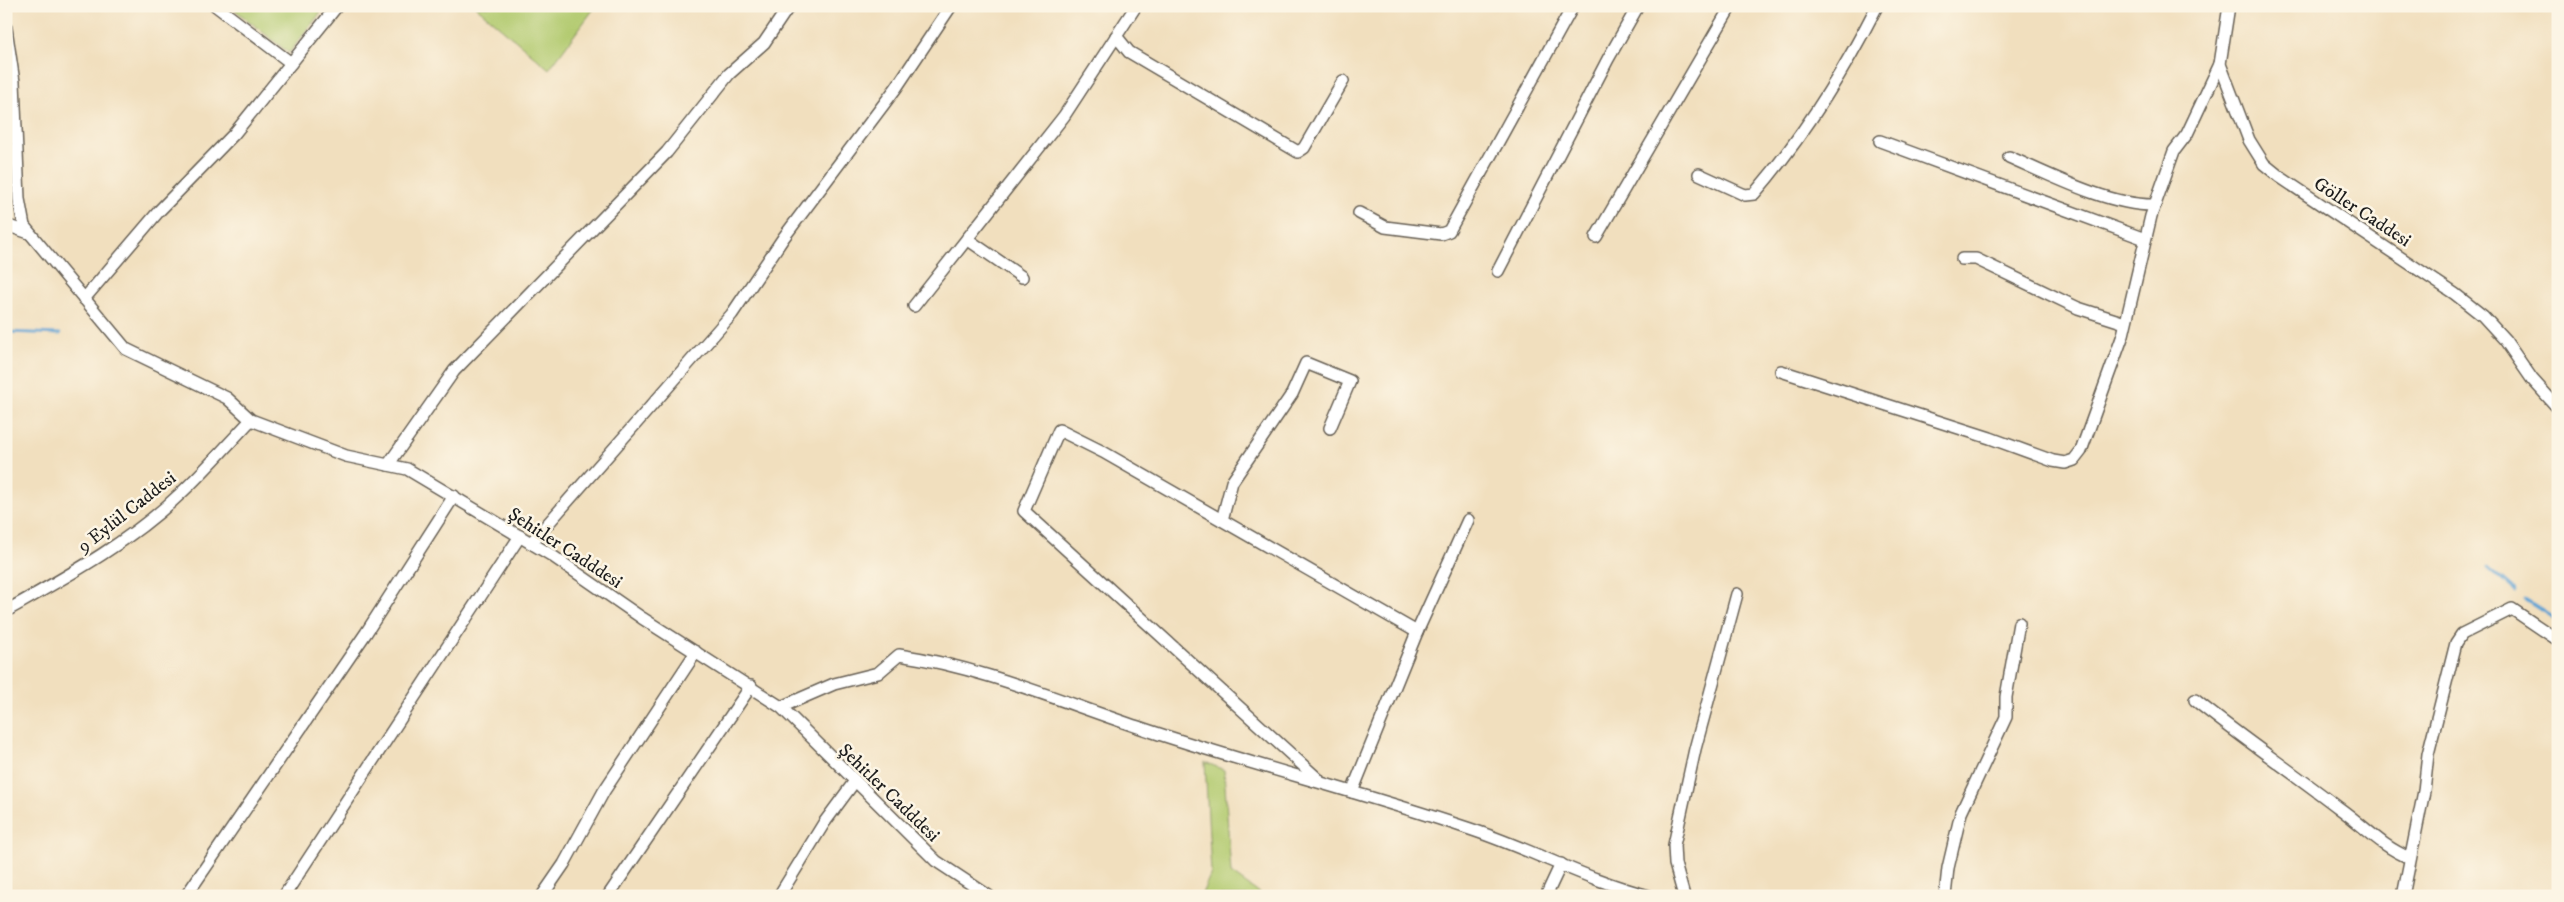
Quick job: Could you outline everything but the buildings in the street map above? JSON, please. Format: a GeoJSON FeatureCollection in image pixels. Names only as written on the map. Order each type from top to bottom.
{"type":"FeatureCollection","features":[{"type":"Feature","properties":{"kind":"street"},"geometry":{"type":"LineString","coordinates":[[216,6],[291,63]]}},
{"type":"Feature","properties":{"kind":"street"},"geometry":{"type":"LineString","coordinates":[[84,300],[159,211],[234,134],[337,6]]}},
{"type":"Feature","properties":{"kind":"street"},"geometry":{"type":"LineString","coordinates":[[388,465],[454,371],[667,152],[729,74],[764,43],[790,6]]}},
{"type":"Feature","properties":{"kind":"street"},"geometry":{"type":"LineString","coordinates":[[531,543],[732,314],[784,237],[896,88],[951,6]]}},
{"type":"Feature","properties":{"kind":"street"},"geometry":{"type":"LineString","coordinates":[[914,306],[1064,116],[1136,6]]}},
{"type":"Feature","properties":{"kind":"street"},"geometry":{"type":"LineString","coordinates":[[1359,212],[1385,227],[1441,234],[1449,232],[1572,6]]}},
{"type":"Feature","properties":{"kind":"street"},"geometry":{"type":"LineString","coordinates":[[1498,271],[1603,68],[1638,6]]}},
{"type":"Feature","properties":{"kind":"street"},"geometry":{"type":"LineString","coordinates":[[1596,237],[1731,6]]}},
{"type":"Feature","properties":{"kind":"street"},"geometry":{"type":"LineString","coordinates":[[1699,174],[1745,196],[1754,194],[1781,163],[1844,70],[1877,6]]}},
{"type":"Feature","properties":{"kind":"street","name":"Göller Caddesi"},"geometry":{"type":"LineString","coordinates":[[2229,6],[2220,64],[2249,140],[2264,164],[2280,177],[2455,294],[2483,316],[2505,340],[2532,379],[2558,408]]}},
{"type":"Feature","properties":{"kind":"street"},"geometry":{"type":"LineString","coordinates":[[6,28],[14,82],[18,199],[24,226],[29,233]]}},
{"type":"Feature","properties":{"kind":"street"},"geometry":{"type":"LineString","coordinates":[[1116,36],[1128,52],[1298,152],[1304,148],[1343,81]]}},
{"type":"Feature","properties":{"kind":"street"},"geometry":{"type":"LineString","coordinates":[[1781,371],[2065,463],[2074,460],[2082,451],[2125,323],[2145,239],[2174,151],[2187,134],[2220,64]]}},
{"type":"Feature","properties":{"kind":"street"},"geometry":{"type":"LineString","coordinates":[[1880,141],[2145,239]]}},
{"type":"Feature","properties":{"kind":"street"},"geometry":{"type":"LineString","coordinates":[[2009,157],[2064,181],[2118,200],[2139,206],[2155,205]]}},
{"type":"Feature","properties":{"kind":"street"},"geometry":{"type":"LineString","coordinates":[[6,226],[29,233]]}},
{"type":"Feature","properties":{"kind":"street","name":"Şehitler Cadddesi"},"geometry":{"type":"LineString","coordinates":[[29,233],[126,349],[227,398],[252,420],[346,456],[407,469],[520,536],[781,707],[936,862],[989,896]]}},
{"type":"Feature","properties":{"kind":"street"},"geometry":{"type":"LineString","coordinates":[[967,239],[1022,277]]}},
{"type":"Feature","properties":{"kind":"street"},"geometry":{"type":"LineString","coordinates":[[1962,259],[1976,259],[2078,308],[2125,323]]}},
{"type":"Feature","properties":{"kind":"street"},"geometry":{"type":"LineString","coordinates":[[1222,520],[1232,482],[1292,394],[1306,363],[1350,381],[1330,428]]}},
{"type":"Feature","properties":{"kind":"street","name":"9 Eylül Caddesi"},"geometry":{"type":"LineString","coordinates":[[6,611],[80,568],[136,529],[180,495],[252,420]]}},
{"type":"Feature","properties":{"kind":"street"},"geometry":{"type":"LineString","coordinates":[[1320,781],[1024,511],[1058,430],[1104,452],[1417,632]]}},
{"type":"Feature","properties":{"kind":"street"},"geometry":{"type":"LineString","coordinates":[[186,896],[366,633],[454,496]]}},
{"type":"Feature","properties":{"kind":"street"},"geometry":{"type":"LineString","coordinates":[[1352,792],[1417,632],[1468,520]]}},
{"type":"Feature","properties":{"kind":"street"},"geometry":{"type":"LineString","coordinates":[[284,896],[520,536]]}},
{"type":"Feature","properties":{"kind":"street"},"geometry":{"type":"LineString","coordinates":[[1684,896],[1675,864],[1674,845],[1695,749],[1736,594]]}},
{"type":"Feature","properties":{"kind":"street"},"geometry":{"type":"LineString","coordinates":[[2403,896],[2424,791],[2428,754],[2456,643],[2462,634],[2512,609],[2558,640]]}},
{"type":"Feature","properties":{"kind":"street"},"geometry":{"type":"LineString","coordinates":[[1945,896],[1948,868],[1961,813],[2006,717],[2006,697],[2019,623]]}},
{"type":"Feature","properties":{"kind":"street"},"geometry":{"type":"LineString","coordinates":[[542,896],[564,864],[604,791],[696,652]]}},
{"type":"Feature","properties":{"kind":"street"},"geometry":{"type":"LineString","coordinates":[[781,707],[834,684],[878,673],[899,655],[926,659],[996,679],[1195,747],[1320,781],[1469,828],[1560,864],[1649,896]]}},
{"type":"Feature","properties":{"kind":"street"},"geometry":{"type":"LineString","coordinates":[[608,896],[751,686]]}},
{"type":"Feature","properties":{"kind":"street"},"geometry":{"type":"LineString","coordinates":[[2195,700],[2341,809],[2381,842],[2397,853],[2410,858]]}},
{"type":"Feature","properties":{"kind":"street"},"geometry":{"type":"LineString","coordinates":[[779,896],[824,823],[855,781]]}},
{"type":"Feature","properties":{"kind":"street"},"geometry":{"type":"LineString","coordinates":[[1546,896],[1560,864]]}},
{"type":"Feature","properties":{"kind":"green space"},"geometry":{"type":"Polygon","coordinates":[[[230,6],[326,6],[289,53],[230,6]]]}},
{"type":"Feature","properties":{"kind":"green space"},"geometry":{"type":"Polygon","coordinates":[[[475,6],[596,6],[549,69],[475,6]]]}},
{"type":"Feature","properties":{"kind":"green space"},"geometry":{"type":"Polygon","coordinates":[[[1205,762],[1224,770],[1231,873],[1263,896],[1201,896],[1211,873],[1205,762]]]}},
{"type":"Feature","properties":{"kind":"waterway"},"geometry":{"type":"LineString","coordinates":[[6,332],[60,334]]}},
{"type":"Feature","properties":{"kind":"waterway"},"geometry":{"type":"LineString","coordinates":[[2487,567],[2516,592]]}},
{"type":"Feature","properties":{"kind":"waterway"},"geometry":{"type":"LineString","coordinates":[[2525,600],[2558,621]]}}]}
